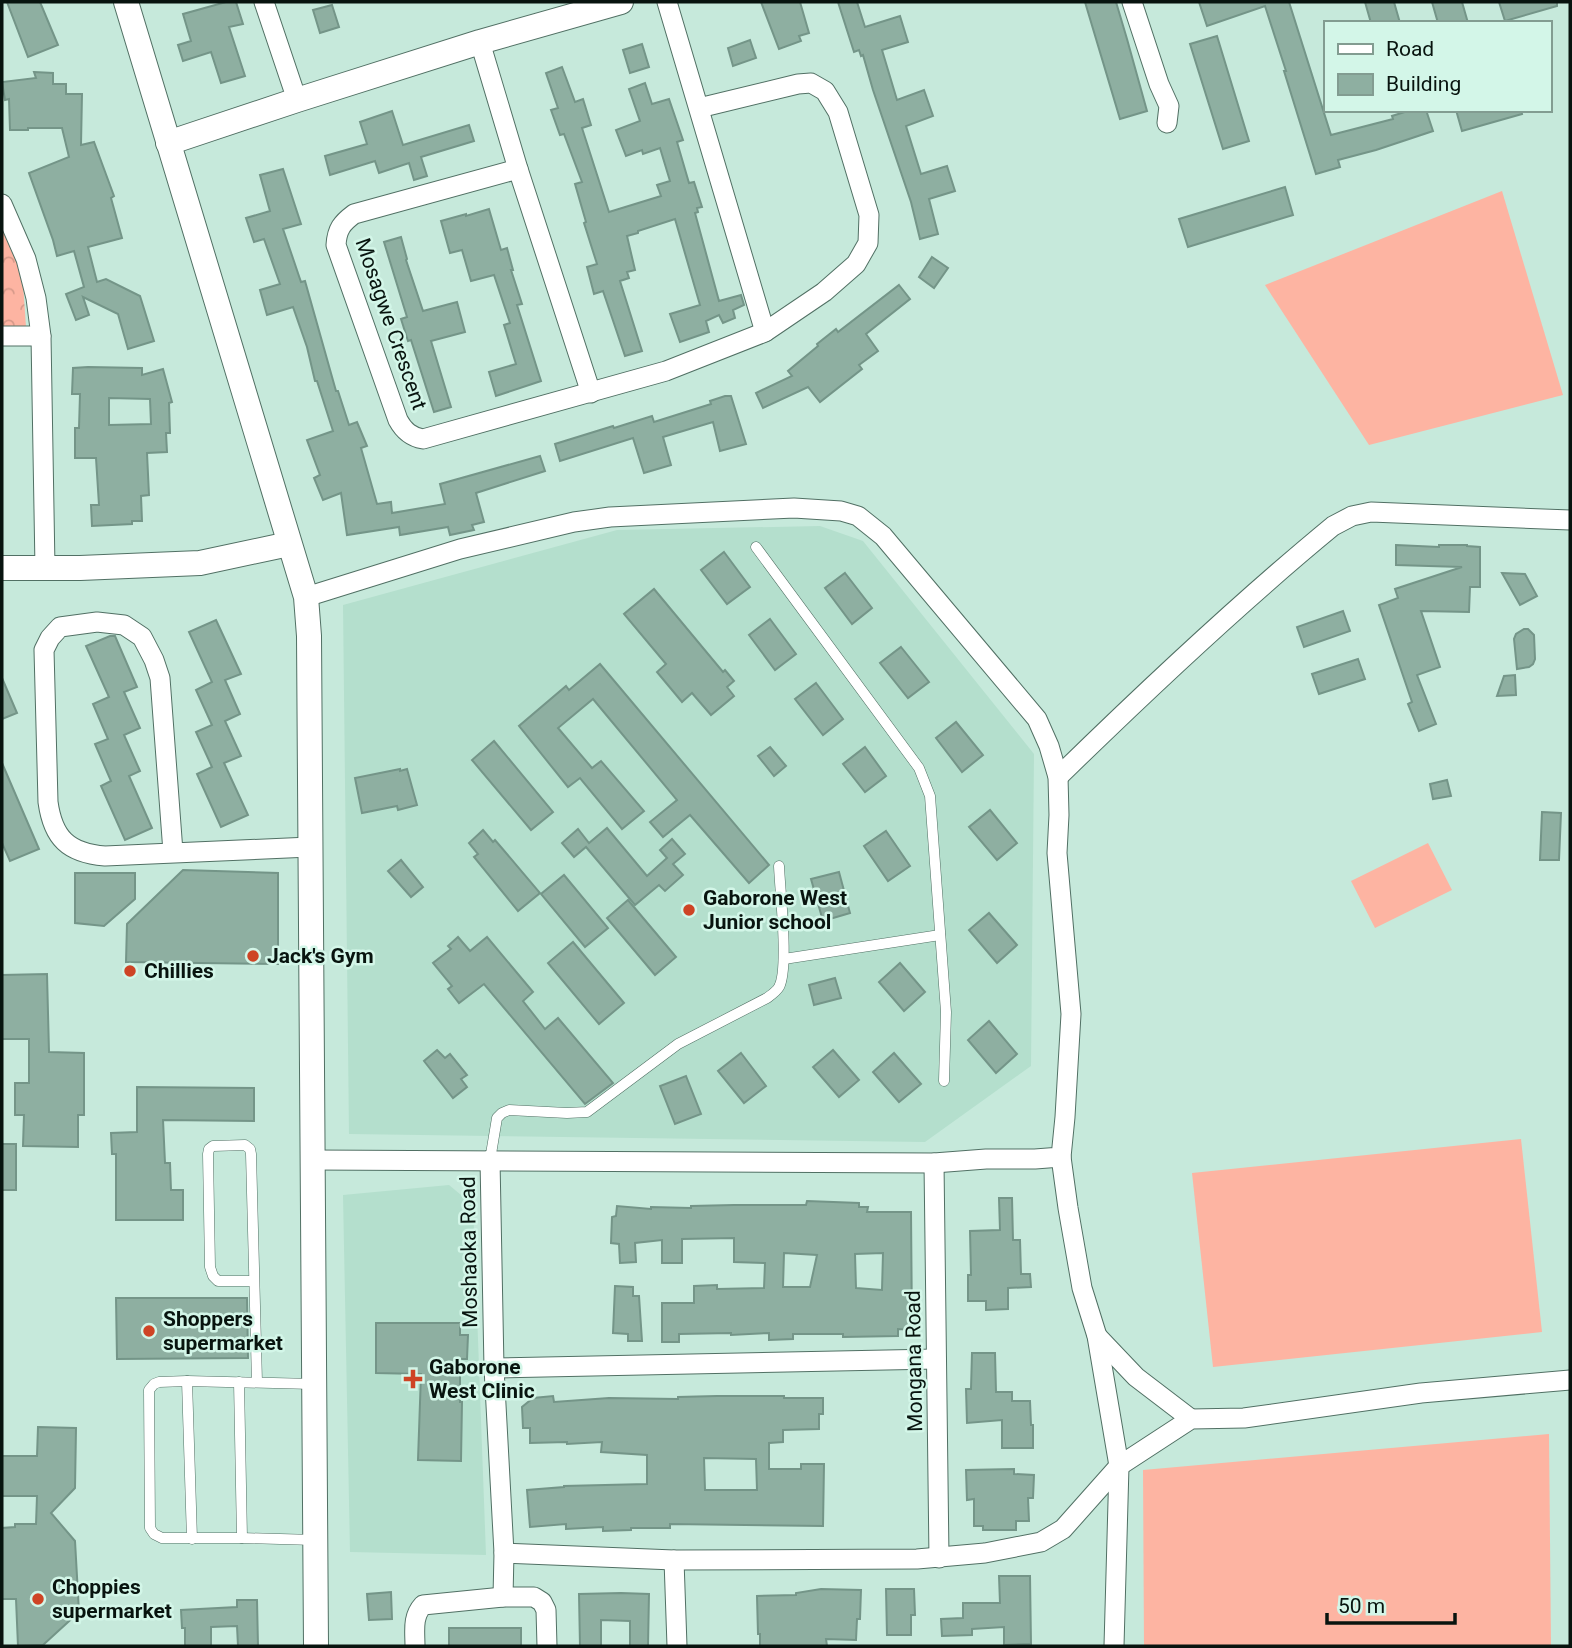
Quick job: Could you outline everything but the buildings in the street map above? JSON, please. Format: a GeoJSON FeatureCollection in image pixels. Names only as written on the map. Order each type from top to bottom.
{"type":"FeatureCollection","features":[{"type":"Feature","properties":{"kind":"street"},"geometry":{"type":"LineString","coordinates":[[126,2],[306,597],[309,636],[316,1646]]}},
{"type":"Feature","properties":{"kind":"street"},"geometry":{"type":"LineString","coordinates":[[264,2],[297,100]]}},
{"type":"Feature","properties":{"kind":"street"},"geometry":{"type":"LineString","coordinates":[[168,143],[480,42],[621,2]]}},
{"type":"Feature","properties":{"kind":"street"},"geometry":{"type":"LineString","coordinates":[[667,2],[765,332]]}},
{"type":"Feature","properties":{"kind":"street"},"geometry":{"type":"LineString","coordinates":[[1132,2],[1168,106],[1167,123]]}},
{"type":"Feature","properties":{"kind":"street"},"geometry":{"type":"LineString","coordinates":[[480,42],[591,393]]}},
{"type":"Feature","properties":{"kind":"street","name":"Mosagwe Crescent"},"geometry":{"type":"LineString","coordinates":[[518,169],[354,215],[339,227],[336,245],[398,420],[410,434],[423,439],[666,371],[765,332],[824,292],[856,264],[868,243],[869,215],[838,112],[825,91],[811,83],[799,83],[699,108]]}},
{"type":"Feature","properties":{"kind":"street"},"geometry":{"type":"LineString","coordinates":[[2,204],[26,259],[36,298],[41,336],[45,568]]}},
{"type":"Feature","properties":{"kind":"street"},"geometry":{"type":"LineString","coordinates":[[2,336],[41,336]]}},
{"type":"Feature","properties":{"kind":"street"},"geometry":{"type":"LineString","coordinates":[[306,597],[460,549],[574,522],[610,517],[794,508],[841,511],[858,516],[883,536],[1037,719],[1058,777],[1057,853],[1071,1014],[1061,1157],[1082,1288],[1097,1336],[1119,1466],[1114,1646]]}},
{"type":"Feature","properties":{"kind":"street"},"geometry":{"type":"LineString","coordinates":[[1058,777],[1223,620],[1292,559],[1342,521],[1371,512],[1570,520]]}},
{"type":"Feature","properties":{"kind":"street"},"geometry":{"type":"LineString","coordinates":[[2,568],[200,563],[289,544]]}},
{"type":"Feature","properties":{"kind":"street"},"geometry":{"type":"LineString","coordinates":[[173,852],[160,678],[155,660],[142,637],[124,625],[97,622],[60,627],[44,650],[48,802],[51,818],[66,843],[88,855],[105,856],[310,847]]}},
{"type":"Feature","properties":{"kind":"street"},"geometry":{"type":"LineString","coordinates":[[312,1160],[934,1163],[1061,1157]]}},
{"type":"Feature","properties":{"kind":"street","name":"Moshaoka Road"},"geometry":{"type":"LineString","coordinates":[[490,1160],[494,1368],[504,1553],[503,1597]]}},
{"type":"Feature","properties":{"kind":"street","name":"Mongana Road"},"geometry":{"type":"LineString","coordinates":[[934,1163],[939,1558]]}},
{"type":"Feature","properties":{"kind":"street"},"geometry":{"type":"LineString","coordinates":[[1097,1336],[1136,1377],[1191,1419]]}},
{"type":"Feature","properties":{"kind":"street"},"geometry":{"type":"LineString","coordinates":[[494,1368],[936,1359]]}},
{"type":"Feature","properties":{"kind":"street"},"geometry":{"type":"LineString","coordinates":[[504,1553],[674,1560],[939,1558],[985,1553],[1041,1542],[1063,1529],[1119,1466],[1191,1419],[1244,1418],[1421,1394],[1570,1380]]}},
{"type":"Feature","properties":{"kind":"street"},"geometry":{"type":"LineString","coordinates":[[674,1560],[677,1646]]}},
{"type":"Feature","properties":{"kind":"street"},"geometry":{"type":"LineString","coordinates":[[415,1646],[416,1612],[423,1605],[503,1597],[534,1597],[542,1602],[546,1610],[547,1646]]}},
{"type":"Feature","properties":{"kind":"lane"},"geometry":{"type":"LineString","coordinates":[[756,547],[919,768],[930,796],[946,1012],[944,1081]]}},
{"type":"Feature","properties":{"kind":"lane"},"geometry":{"type":"LineString","coordinates":[[490,1160],[497,1118],[502,1113],[509,1110],[567,1114],[587,1112],[678,1044],[725,1021],[778,989],[784,959],[779,866]]}},
{"type":"Feature","properties":{"kind":"lane"},"geometry":{"type":"LineString","coordinates":[[784,959],[940,935]]}},
{"type":"Feature","properties":{"kind":"lane"},"geometry":{"type":"LineString","coordinates":[[254,1281],[218,1281],[210,1267],[208,1154],[213,1146],[245,1145],[250,1149],[254,1281],[257,1382]]}},
{"type":"Feature","properties":{"kind":"lane"},"geometry":{"type":"LineString","coordinates":[[187,1381],[192,1539]]}},
{"type":"Feature","properties":{"kind":"lane"},"geometry":{"type":"LineString","coordinates":[[314,1384],[159,1382],[153,1384],[149,1390],[150,1528],[154,1534],[162,1538],[315,1540]]}},
{"type":"Feature","properties":{"kind":"lane"},"geometry":{"type":"LineString","coordinates":[[239,1382],[242,1538]]}},
{"type":"Feature","properties":{"kind":"shaded area","name":"Gaborone West Junior school"},"geometry":{"type":"Polygon","coordinates":[[[820,526],[863,541],[1034,754],[1031,1066],[925,1142],[349,1134],[343,605],[617,530],[820,526]]]}},
{"type":"Feature","properties":{"kind":"shaded area","name":"Gaborone West Clinic"},"geometry":{"type":"Polygon","coordinates":[[[449,1185],[473,1205],[486,1555],[350,1552],[343,1195],[449,1185]]]}},
{"type":"Feature","properties":{"kind":"green space"},"geometry":{"type":"Polygon","coordinates":[[[1502,191],[1563,395],[1369,445],[1265,285],[1502,191]]]}},
{"type":"Feature","properties":{"kind":"green space"},"geometry":{"type":"Polygon","coordinates":[[[2,228],[22,269],[26,327],[2,326],[2,228]]]}},
{"type":"Feature","properties":{"kind":"green space"},"geometry":{"type":"Polygon","coordinates":[[[1428,843],[1452,890],[1375,928],[1351,881],[1428,843]]]}},
{"type":"Feature","properties":{"kind":"green space"},"geometry":{"type":"Polygon","coordinates":[[[1521,1139],[1542,1332],[1213,1367],[1192,1173],[1521,1139]]]}},
{"type":"Feature","properties":{"kind":"green space"},"geometry":{"type":"Polygon","coordinates":[[[1549,1434],[1551,1646],[1144,1646],[1143,1470],[1549,1434]]]}},
{"type":"Feature","properties":{"kind":"place","name":"Gaborone West Junior school"},"geometry":{"type":"Point","coordinates":[689,910]}},
{"type":"Feature","properties":{"kind":"place","name":"Jack's Gym"},"geometry":{"type":"Point","coordinates":[253,956]}},
{"type":"Feature","properties":{"kind":"place","name":"Chillies"},"geometry":{"type":"Point","coordinates":[130,971]}},
{"type":"Feature","properties":{"kind":"place","name":"Shoppers supermarket"},"geometry":{"type":"Point","coordinates":[149,1331]}},
{"type":"Feature","properties":{"kind":"place","name":"Gaborone West Clinic"},"geometry":{"type":"Point","coordinates":[413,1379]}},
{"type":"Feature","properties":{"kind":"place","name":"Choppies supermarket"},"geometry":{"type":"Point","coordinates":[38,1599]}}]}
